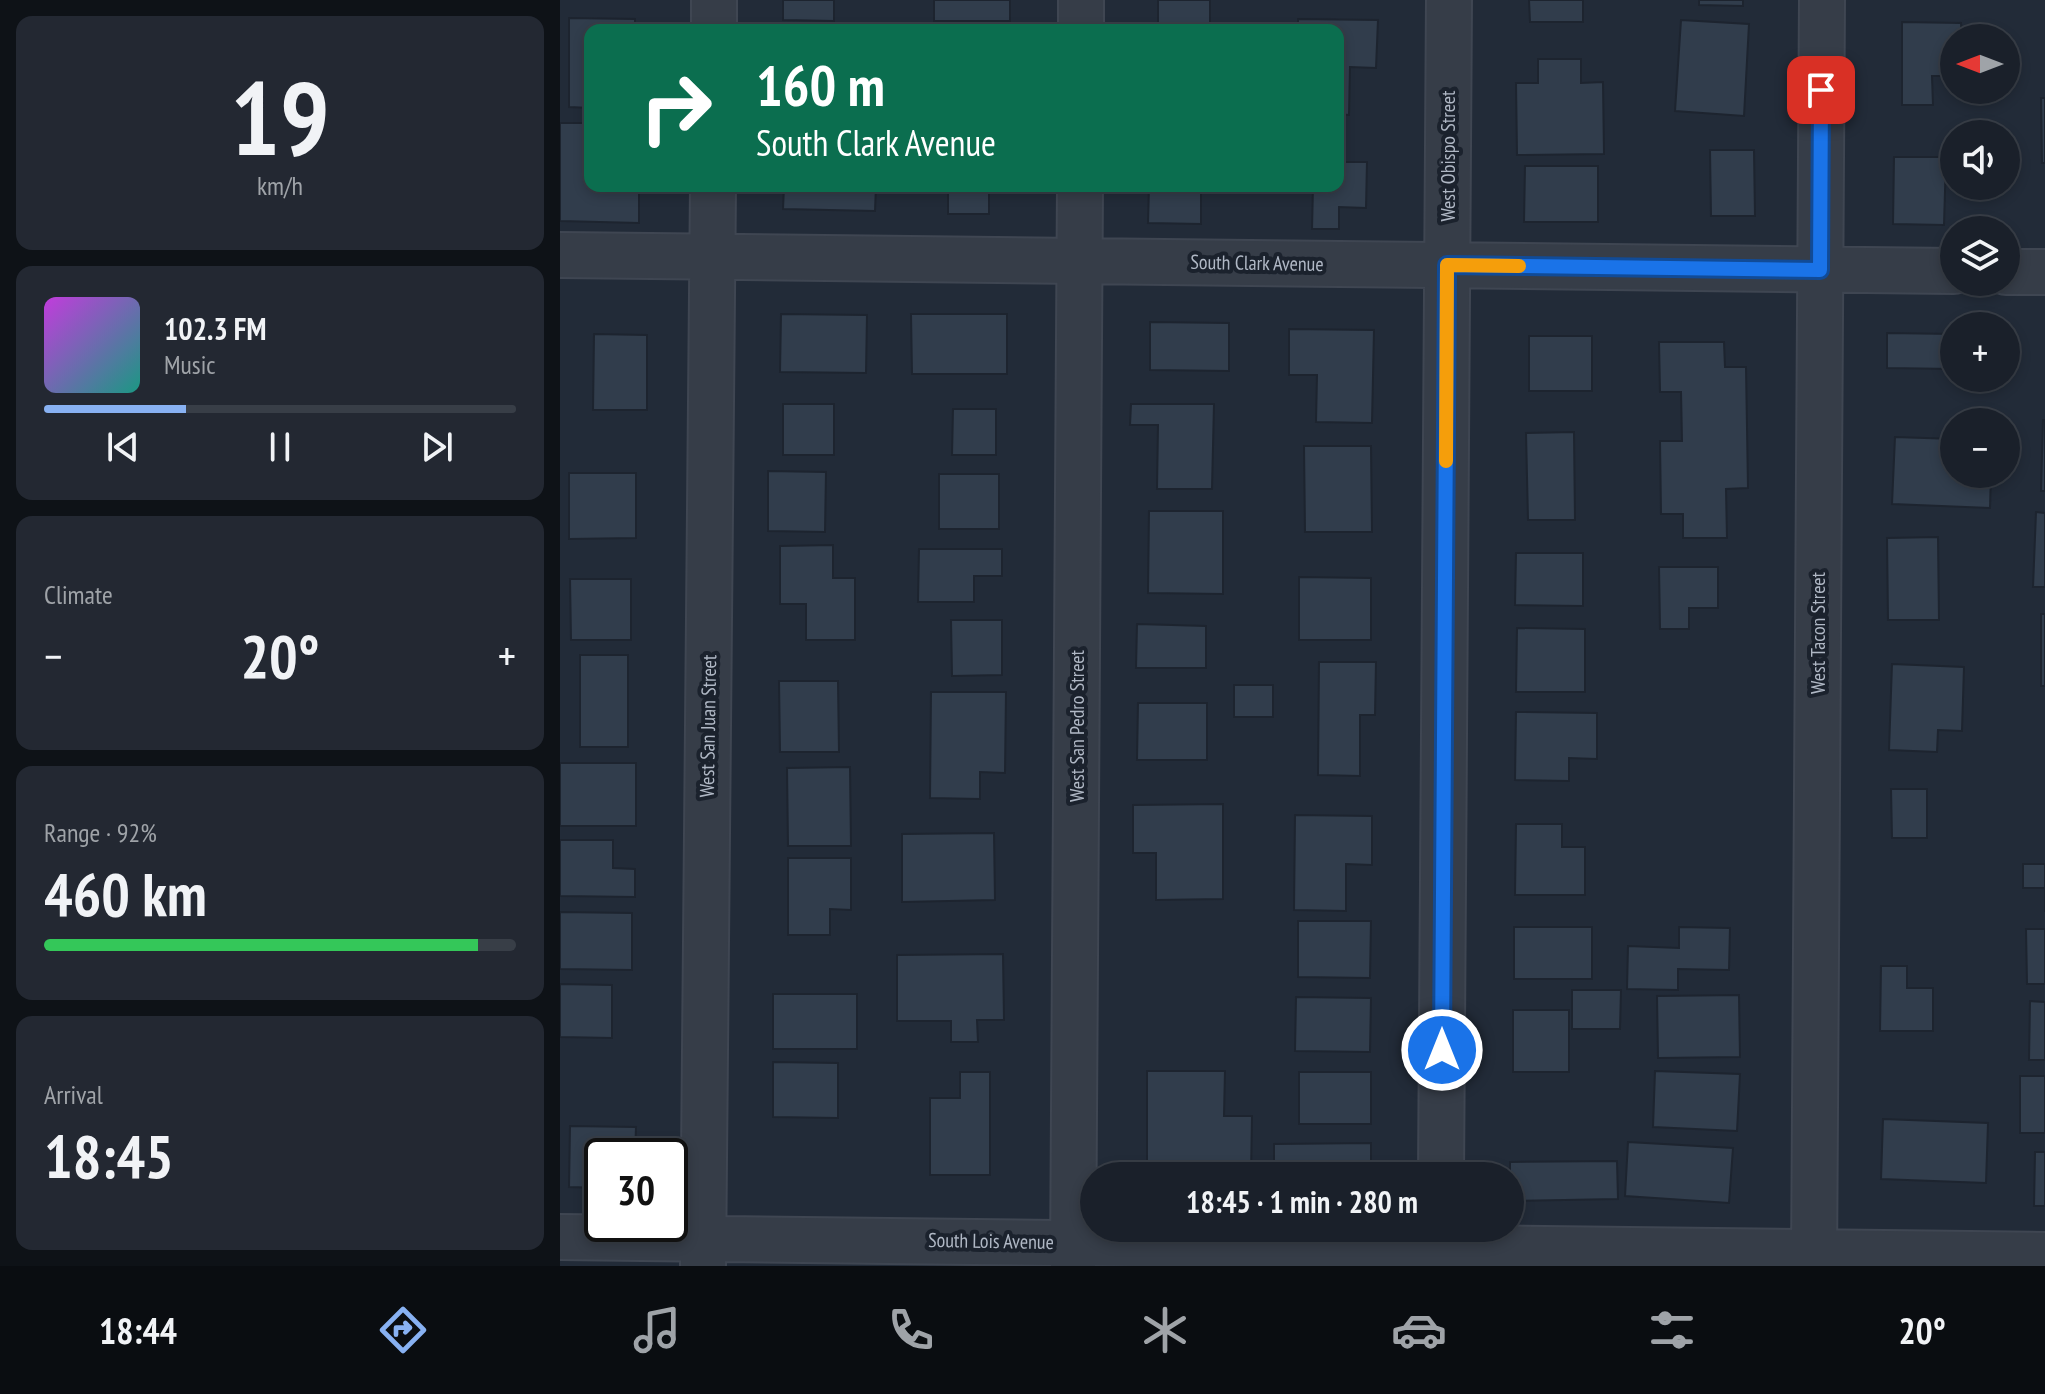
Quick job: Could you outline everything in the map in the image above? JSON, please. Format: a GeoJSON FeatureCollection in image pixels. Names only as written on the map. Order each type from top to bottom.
{"type":"FeatureCollection","features":[{"type":"Feature","properties":{"kind":"street"},"geometry":{"type":"LineString","coordinates":[[714,0],[714,24]]}},
{"type":"Feature","properties":{"kind":"street"},"geometry":{"type":"LineString","coordinates":[[1081,0],[1081,24]]}},
{"type":"Feature","properties":{"kind":"street","name":"West Obispo Street"},"geometry":{"type":"LineString","coordinates":[[1441,1162],[1449,0]]}},
{"type":"Feature","properties":{"kind":"street","name":"West Tacon Street"},"geometry":{"type":"LineString","coordinates":[[1814,1258],[1822,0]]}},
{"type":"Feature","properties":{"kind":"street","name":"West San Juan Street"},"geometry":{"type":"LineString","coordinates":[[704,1252],[713,192]]}},
{"type":"Feature","properties":{"kind":"street","name":"West San Pedro Street"},"geometry":{"type":"LineString","coordinates":[[1073,1254],[1080,192]]}},
{"type":"Feature","properties":{"kind":"street","name":"South Clark Avenue"},"geometry":{"type":"LineString","coordinates":[[560,255],[1940,271]]}},
{"type":"Feature","properties":{"kind":"street"},"geometry":{"type":"LineString","coordinates":[[2020,272],[2045,272]]}},
{"type":"Feature","properties":{"kind":"street","name":"South Lois Avenue"},"geometry":{"type":"LineString","coordinates":[[560,1237],[704,1252],[1073,1254],[1441,1247],[1814,1258],[2045,1255]]}},
{"type":"Feature","properties":{"kind":"building"},"geometry":{"type":"Polygon","coordinates":[[[783,0],[834,0],[834,21],[783,20],[783,0]]]}},
{"type":"Feature","properties":{"kind":"building"},"geometry":{"type":"Polygon","coordinates":[[[934,0],[1010,0],[1010,21],[934,21],[934,0]]]}},
{"type":"Feature","properties":{"kind":"building"},"geometry":{"type":"Polygon","coordinates":[[[1158,0],[1210,0],[1210,24],[1158,24],[1158,0]]]}},
{"type":"Feature","properties":{"kind":"building"},"geometry":{"type":"Polygon","coordinates":[[[1529,0],[1583,0],[1583,22],[1530,22],[1529,0]]]}},
{"type":"Feature","properties":{"kind":"building"},"geometry":{"type":"Polygon","coordinates":[[[1699,0],[1743,0],[1743,6],[1699,5],[1699,0]]]}},
{"type":"Feature","properties":{"kind":"building"},"geometry":{"type":"Polygon","coordinates":[[[569,18],[635,19],[635,24],[584,24],[584,108],[569,107],[569,18]]]}},
{"type":"Feature","properties":{"kind":"building"},"geometry":{"type":"Polygon","coordinates":[[[1298,19],[1378,20],[1376,68],[1350,67],[1349,115],[1344,115],[1344,24],[1298,24],[1298,19]]]}},
{"type":"Feature","properties":{"kind":"building"},"geometry":{"type":"Polygon","coordinates":[[[1681,20],[1749,24],[1744,116],[1675,111],[1681,20]]]}},
{"type":"Feature","properties":{"kind":"building"},"geometry":{"type":"Polygon","coordinates":[[[1902,22],[1961,23],[1940,24],[1940,76],[1932,76],[1933,105],[1902,105],[1902,22]]]}},
{"type":"Feature","properties":{"kind":"building"},"geometry":{"type":"Polygon","coordinates":[[[1538,59],[1581,59],[1581,83],[1603,82],[1604,154],[1517,155],[1516,83],[1538,83],[1538,59]]]}},
{"type":"Feature","properties":{"kind":"building"},"geometry":{"type":"Polygon","coordinates":[[[2041,98],[2045,98],[2045,163],[2042,163],[2041,98]]]}},
{"type":"Feature","properties":{"kind":"building"},"geometry":{"type":"Polygon","coordinates":[[[560,123],[584,123],[584,192],[639,192],[639,223],[560,221],[560,123]]]}},
{"type":"Feature","properties":{"kind":"building"},"geometry":{"type":"Polygon","coordinates":[[[1710,150],[1754,150],[1755,216],[1711,216],[1710,150]]]}},
{"type":"Feature","properties":{"kind":"building"},"geometry":{"type":"Polygon","coordinates":[[[1894,157],[1940,157],[1940,200],[1945,200],[1944,216],[1940,216],[1940,225],[1893,224],[1894,157]]]}},
{"type":"Feature","properties":{"kind":"building"},"geometry":{"type":"Polygon","coordinates":[[[1344,162],[1367,162],[1366,208],[1339,207],[1339,229],[1312,229],[1313,192],[1344,192],[1344,162]]]}},
{"type":"Feature","properties":{"kind":"building"},"geometry":{"type":"Polygon","coordinates":[[[1525,166],[1598,166],[1598,222],[1524,222],[1525,166]]]}},
{"type":"Feature","properties":{"kind":"building"},"geometry":{"type":"Polygon","coordinates":[[[784,192],[876,192],[875,211],[783,209],[784,192]]]}},
{"type":"Feature","properties":{"kind":"building"},"geometry":{"type":"Polygon","coordinates":[[[948,192],[989,192],[989,214],[948,214],[948,192]]]}},
{"type":"Feature","properties":{"kind":"building"},"geometry":{"type":"Polygon","coordinates":[[[1149,192],[1201,192],[1201,224],[1148,223],[1149,192]]]}},
{"type":"Feature","properties":{"kind":"building"},"geometry":{"type":"Polygon","coordinates":[[[781,314],[867,315],[866,373],[780,372],[781,314]]]}},
{"type":"Feature","properties":{"kind":"building"},"geometry":{"type":"Polygon","coordinates":[[[911,314],[1007,314],[1007,374],[912,374],[911,314]]]}},
{"type":"Feature","properties":{"kind":"building"},"geometry":{"type":"Polygon","coordinates":[[[1150,322],[1229,323],[1229,371],[1150,370],[1150,322]]]}},
{"type":"Feature","properties":{"kind":"building"},"geometry":{"type":"Polygon","coordinates":[[[1289,329],[1374,330],[1372,423],[1316,422],[1317,375],[1289,375],[1289,329]]]}},
{"type":"Feature","properties":{"kind":"building"},"geometry":{"type":"Polygon","coordinates":[[[1887,333],[1940,334],[1940,369],[1887,368],[1887,333]]]}},
{"type":"Feature","properties":{"kind":"building"},"geometry":{"type":"Polygon","coordinates":[[[594,334],[647,335],[647,410],[593,410],[594,334]]]}},
{"type":"Feature","properties":{"kind":"building"},"geometry":{"type":"Polygon","coordinates":[[[1529,336],[1592,336],[1592,391],[1529,391],[1529,336]]]}},
{"type":"Feature","properties":{"kind":"building"},"geometry":{"type":"Polygon","coordinates":[[[1659,342],[1724,342],[1725,367],[1746,367],[1748,488],[1726,489],[1727,538],[1683,538],[1683,514],[1661,514],[1660,441],[1682,441],[1681,392],[1660,392],[1659,342]]]}},
{"type":"Feature","properties":{"kind":"building"},"geometry":{"type":"Polygon","coordinates":[[[783,404],[834,404],[834,455],[783,455],[783,404]]]}},
{"type":"Feature","properties":{"kind":"building"},"geometry":{"type":"Polygon","coordinates":[[[1131,404],[1214,404],[1212,489],[1157,489],[1158,425],[1130,425],[1131,404]]]}},
{"type":"Feature","properties":{"kind":"building"},"geometry":{"type":"Polygon","coordinates":[[[953,409],[996,409],[996,455],[952,455],[953,409]]]}},
{"type":"Feature","properties":{"kind":"building"},"geometry":{"type":"Polygon","coordinates":[[[2043,420],[2045,491],[2041,491],[2043,420]]]}},
{"type":"Feature","properties":{"kind":"building"},"geometry":{"type":"Polygon","coordinates":[[[1574,432],[1575,520],[1528,520],[1526,433],[1574,432]]]}},
{"type":"Feature","properties":{"kind":"building"},"geometry":{"type":"Polygon","coordinates":[[[1895,437],[1940,439],[1940,488],[1991,488],[1990,508],[1892,504],[1895,437]]]}},
{"type":"Feature","properties":{"kind":"building"},"geometry":{"type":"Polygon","coordinates":[[[1304,446],[1371,446],[1372,532],[1305,532],[1304,446]]]}},
{"type":"Feature","properties":{"kind":"building"},"geometry":{"type":"Polygon","coordinates":[[[768,471],[826,472],[825,532],[768,531],[768,471]]]}},
{"type":"Feature","properties":{"kind":"building"},"geometry":{"type":"Polygon","coordinates":[[[569,473],[636,473],[636,538],[569,539],[569,473]]]}},
{"type":"Feature","properties":{"kind":"building"},"geometry":{"type":"Polygon","coordinates":[[[939,474],[999,474],[999,529],[939,529],[939,474]]]}},
{"type":"Feature","properties":{"kind":"building"},"geometry":{"type":"Polygon","coordinates":[[[1149,511],[1223,511],[1223,594],[1148,593],[1149,511]]]}},
{"type":"Feature","properties":{"kind":"building"},"geometry":{"type":"Polygon","coordinates":[[[2036,512],[2045,513],[2045,587],[2033,587],[2036,512]]]}},
{"type":"Feature","properties":{"kind":"building"},"geometry":{"type":"Polygon","coordinates":[[[1938,537],[1939,620],[1888,620],[1887,538],[1938,537]]]}},
{"type":"Feature","properties":{"kind":"building"},"geometry":{"type":"Polygon","coordinates":[[[833,545],[833,578],[855,578],[855,640],[806,640],[806,604],[780,604],[780,546],[833,545]]]}},
{"type":"Feature","properties":{"kind":"building"},"geometry":{"type":"Polygon","coordinates":[[[919,549],[1002,549],[1002,576],[974,576],[974,602],[918,602],[919,549]]]}},
{"type":"Feature","properties":{"kind":"building"},"geometry":{"type":"Polygon","coordinates":[[[1516,553],[1583,553],[1583,606],[1515,605],[1516,553]]]}},
{"type":"Feature","properties":{"kind":"building"},"geometry":{"type":"Polygon","coordinates":[[[1659,567],[1718,567],[1718,608],[1689,608],[1689,629],[1660,629],[1659,567]]]}},
{"type":"Feature","properties":{"kind":"building"},"geometry":{"type":"Polygon","coordinates":[[[1299,577],[1371,578],[1371,640],[1299,640],[1299,577]]]}},
{"type":"Feature","properties":{"kind":"building"},"geometry":{"type":"Polygon","coordinates":[[[570,579],[631,579],[631,640],[571,640],[570,579]]]}},
{"type":"Feature","properties":{"kind":"building"},"geometry":{"type":"Polygon","coordinates":[[[2041,614],[2045,614],[2045,686],[2041,686],[2041,614]]]}},
{"type":"Feature","properties":{"kind":"building"},"geometry":{"type":"Polygon","coordinates":[[[951,620],[1002,620],[1002,675],[952,676],[951,620]]]}},
{"type":"Feature","properties":{"kind":"building"},"geometry":{"type":"Polygon","coordinates":[[[1137,624],[1206,626],[1206,668],[1136,668],[1137,624]]]}},
{"type":"Feature","properties":{"kind":"building"},"geometry":{"type":"Polygon","coordinates":[[[1517,628],[1585,629],[1585,692],[1516,692],[1517,628]]]}},
{"type":"Feature","properties":{"kind":"building"},"geometry":{"type":"Polygon","coordinates":[[[580,655],[628,655],[628,747],[580,747],[580,655]]]}},
{"type":"Feature","properties":{"kind":"building"},"geometry":{"type":"Polygon","coordinates":[[[1319,662],[1376,662],[1375,715],[1360,715],[1360,776],[1318,775],[1319,662]]]}},
{"type":"Feature","properties":{"kind":"building"},"geometry":{"type":"Polygon","coordinates":[[[1892,664],[1964,667],[1962,731],[1938,730],[1937,752],[1889,750],[1892,664]]]}},
{"type":"Feature","properties":{"kind":"building"},"geometry":{"type":"Polygon","coordinates":[[[779,681],[838,681],[839,752],[780,752],[779,681]]]}},
{"type":"Feature","properties":{"kind":"building"},"geometry":{"type":"Polygon","coordinates":[[[1234,685],[1273,685],[1273,717],[1234,717],[1234,685]]]}},
{"type":"Feature","properties":{"kind":"building"},"geometry":{"type":"Polygon","coordinates":[[[931,692],[1006,692],[1005,773],[980,772],[980,799],[930,798],[931,692]]]}},
{"type":"Feature","properties":{"kind":"building"},"geometry":{"type":"Polygon","coordinates":[[[1138,703],[1207,703],[1207,760],[1137,760],[1138,703]]]}},
{"type":"Feature","properties":{"kind":"building"},"geometry":{"type":"Polygon","coordinates":[[[1516,712],[1597,713],[1597,759],[1569,758],[1569,781],[1515,780],[1516,712]]]}},
{"type":"Feature","properties":{"kind":"building"},"geometry":{"type":"Polygon","coordinates":[[[560,763],[636,763],[636,826],[560,826],[560,763]]]}},
{"type":"Feature","properties":{"kind":"building"},"geometry":{"type":"Polygon","coordinates":[[[850,767],[851,846],[788,846],[787,768],[850,767]]]}},
{"type":"Feature","properties":{"kind":"building"},"geometry":{"type":"Polygon","coordinates":[[[1891,789],[1927,789],[1927,838],[1892,838],[1891,789]]]}},
{"type":"Feature","properties":{"kind":"building"},"geometry":{"type":"Polygon","coordinates":[[[1223,804],[1223,899],[1156,900],[1156,853],[1133,853],[1133,805],[1223,804]]]}},
{"type":"Feature","properties":{"kind":"building"},"geometry":{"type":"Polygon","coordinates":[[[1295,815],[1372,816],[1372,865],[1346,864],[1346,911],[1294,910],[1295,815]]]}},
{"type":"Feature","properties":{"kind":"building"},"geometry":{"type":"Polygon","coordinates":[[[1516,824],[1562,824],[1562,847],[1585,847],[1585,895],[1515,895],[1516,824]]]}},
{"type":"Feature","properties":{"kind":"building"},"geometry":{"type":"Polygon","coordinates":[[[994,833],[995,900],[902,902],[902,834],[994,833]]]}},
{"type":"Feature","properties":{"kind":"building"},"geometry":{"type":"Polygon","coordinates":[[[560,840],[613,840],[613,868],[635,869],[635,897],[560,896],[560,840]]]}},
{"type":"Feature","properties":{"kind":"building"},"geometry":{"type":"Polygon","coordinates":[[[788,858],[851,858],[851,910],[830,909],[830,935],[788,935],[788,858]]]}},
{"type":"Feature","properties":{"kind":"building"},"geometry":{"type":"Polygon","coordinates":[[[2023,864],[2045,864],[2045,888],[2023,888],[2023,864]]]}},
{"type":"Feature","properties":{"kind":"building"},"geometry":{"type":"Polygon","coordinates":[[[560,912],[632,913],[632,970],[560,969],[560,912]]]}},
{"type":"Feature","properties":{"kind":"building"},"geometry":{"type":"Polygon","coordinates":[[[1298,921],[1371,921],[1370,978],[1298,977],[1298,921]]]}},
{"type":"Feature","properties":{"kind":"building"},"geometry":{"type":"Polygon","coordinates":[[[1514,927],[1592,927],[1592,979],[1514,979],[1514,927]]]}},
{"type":"Feature","properties":{"kind":"building"},"geometry":{"type":"Polygon","coordinates":[[[1679,927],[1730,928],[1729,970],[1678,969],[1678,990],[1627,989],[1628,946],[1679,948],[1679,927]]]}},
{"type":"Feature","properties":{"kind":"building"},"geometry":{"type":"Polygon","coordinates":[[[2026,929],[2045,929],[2045,984],[2027,984],[2026,929]]]}},
{"type":"Feature","properties":{"kind":"building"},"geometry":{"type":"Polygon","coordinates":[[[1003,954],[1004,1020],[977,1020],[978,1042],[951,1042],[951,1021],[897,1021],[897,955],[1003,954]]]}},
{"type":"Feature","properties":{"kind":"building"},"geometry":{"type":"Polygon","coordinates":[[[1881,966],[1907,966],[1907,988],[1933,988],[1933,1031],[1880,1031],[1881,966]]]}},
{"type":"Feature","properties":{"kind":"building"},"geometry":{"type":"Polygon","coordinates":[[[560,984],[612,985],[612,1038],[560,1037],[560,984]]]}},
{"type":"Feature","properties":{"kind":"building"},"geometry":{"type":"Polygon","coordinates":[[[1572,990],[1621,990],[1620,1029],[1572,1029],[1572,990]]]}},
{"type":"Feature","properties":{"kind":"building"},"geometry":{"type":"Polygon","coordinates":[[[773,994],[857,994],[857,1049],[773,1049],[773,994]]]}},
{"type":"Feature","properties":{"kind":"building"},"geometry":{"type":"Polygon","coordinates":[[[1739,995],[1740,1057],[1658,1058],[1657,996],[1739,995]]]}},
{"type":"Feature","properties":{"kind":"building"},"geometry":{"type":"Polygon","coordinates":[[[1296,997],[1371,998],[1370,1052],[1295,1051],[1296,997]]]}},
{"type":"Feature","properties":{"kind":"building"},"geometry":{"type":"Polygon","coordinates":[[[2030,1001],[2045,1002],[2045,1060],[2029,1060],[2030,1001]]]}},
{"type":"Feature","properties":{"kind":"building"},"geometry":{"type":"Polygon","coordinates":[[[1513,1010],[1569,1010],[1569,1072],[1513,1072],[1513,1010]]]}},
{"type":"Feature","properties":{"kind":"building"},"geometry":{"type":"Polygon","coordinates":[[[773,1062],[838,1063],[838,1118],[773,1117],[773,1062]]]}},
{"type":"Feature","properties":{"kind":"building"},"geometry":{"type":"Polygon","coordinates":[[[1147,1071],[1225,1071],[1224,1116],[1252,1116],[1251,1162],[1147,1162],[1147,1071]]]}},
{"type":"Feature","properties":{"kind":"building"},"geometry":{"type":"Polygon","coordinates":[[[1655,1071],[1740,1074],[1737,1131],[1653,1127],[1655,1071]]]}},
{"type":"Feature","properties":{"kind":"building"},"geometry":{"type":"Polygon","coordinates":[[[960,1072],[990,1072],[990,1175],[930,1175],[930,1098],[960,1098],[960,1072]]]}},
{"type":"Feature","properties":{"kind":"building"},"geometry":{"type":"Polygon","coordinates":[[[1299,1072],[1371,1072],[1371,1124],[1299,1124],[1299,1072]]]}},
{"type":"Feature","properties":{"kind":"building"},"geometry":{"type":"Polygon","coordinates":[[[2020,1076],[2045,1076],[2045,1133],[2020,1133],[2020,1076]]]}},
{"type":"Feature","properties":{"kind":"building"},"geometry":{"type":"Polygon","coordinates":[[[1883,1119],[1988,1123],[1986,1183],[1881,1179],[1883,1119]]]}},
{"type":"Feature","properties":{"kind":"building"},"geometry":{"type":"Polygon","coordinates":[[[570,1126],[636,1127],[636,1138],[584,1138],[584,1187],[569,1187],[570,1126]]]}},
{"type":"Feature","properties":{"kind":"building"},"geometry":{"type":"Polygon","coordinates":[[[1628,1142],[1733,1148],[1729,1203],[1625,1196],[1628,1142]]]}},
{"type":"Feature","properties":{"kind":"building"},"geometry":{"type":"Polygon","coordinates":[[[1371,1143],[1371,1162],[1274,1162],[1274,1144],[1371,1143]]]}},
{"type":"Feature","properties":{"kind":"building"},"geometry":{"type":"Polygon","coordinates":[[[2035,1152],[2045,1152],[2045,1206],[2034,1206],[2035,1152]]]}},
{"type":"Feature","properties":{"kind":"building"},"geometry":{"type":"Polygon","coordinates":[[[1617,1161],[1618,1199],[1524,1201],[1524,1162],[1510,1162],[1617,1161]]]}},
{"type":"Feature","properties":{"kind":"slow traffic"},"geometry":{"type":"LineString","coordinates":[[1446,461],[1447,265],[1519,266]]}},
{"type":"Feature","properties":{"kind":"route"},"geometry":{"type":"LineString","coordinates":[[1442,1050],[1447,265],[1820,270],[1821,90]]}}]}
